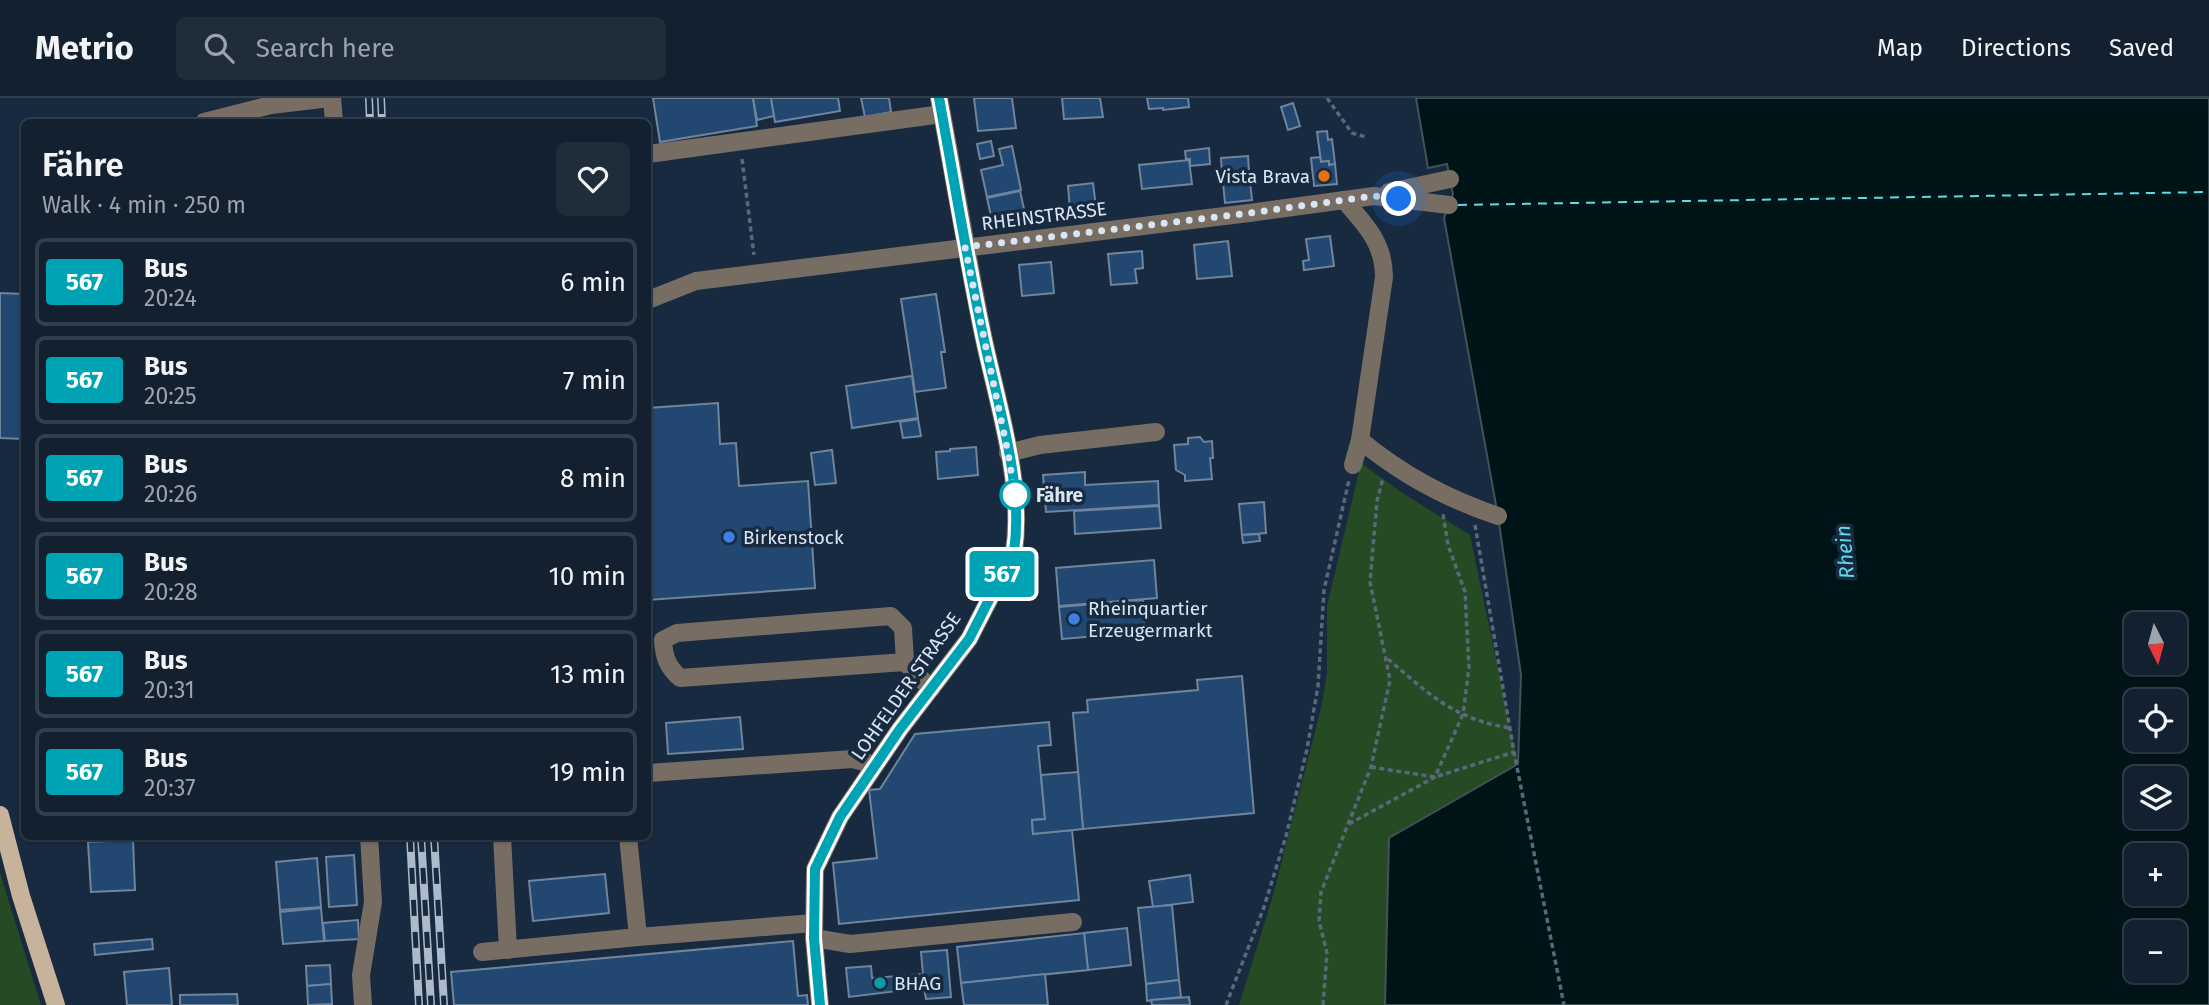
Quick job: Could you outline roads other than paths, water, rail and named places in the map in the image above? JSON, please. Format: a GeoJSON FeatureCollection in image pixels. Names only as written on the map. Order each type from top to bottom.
{"type":"FeatureCollection","features":[{"type":"Feature","properties":{"kind":"main road"},"geometry":{"type":"LineString","coordinates":[[0,815],[21,896],[56,1005]]}},
{"type":"Feature","properties":{"kind":"street"},"geometry":{"type":"LineString","coordinates":[[215,119],[271,104],[331,98],[334,119]]}},
{"type":"Feature","properties":{"kind":"street"},"geometry":{"type":"LineString","coordinates":[[651,153],[941,106]]}},
{"type":"Feature","properties":{"kind":"street","name":"LOHFELDER STRASSE"},"geometry":{"type":"LineString","coordinates":[[820,1005],[814,930],[815,869],[840,817],[875,765],[969,639],[1014,551],[1017,524],[1008,453],[965,247],[941,106]]}},
{"type":"Feature","properties":{"kind":"street"},"geometry":{"type":"LineString","coordinates":[[1374,196],[1450,179]]}},
{"type":"Feature","properties":{"kind":"street","name":"RHEINSTRASSE"},"geometry":{"type":"LineString","coordinates":[[651,299],[696,281],[1374,196],[1449,205]]}},
{"type":"Feature","properties":{"kind":"street"},"geometry":{"type":"LineString","coordinates":[[1344,200],[1373,234],[1384,264],[1360,440],[1353,465]]}},
{"type":"Feature","properties":{"kind":"street"},"geometry":{"type":"LineString","coordinates":[[1008,453],[1040,445],[1156,432]]}},
{"type":"Feature","properties":{"kind":"street"},"geometry":{"type":"LineString","coordinates":[[1360,440],[1404,473],[1472,507],[1498,516]]}},
{"type":"Feature","properties":{"kind":"street"},"geometry":{"type":"LineString","coordinates":[[905,662],[680,678],[655,653],[663,640],[677,633],[891,616],[903,628],[905,662],[931,689]]}},
{"type":"Feature","properties":{"kind":"street"},"geometry":{"type":"LineString","coordinates":[[651,773],[853,759],[875,765]]}},
{"type":"Feature","properties":{"kind":"street"},"geometry":{"type":"LineString","coordinates":[[363,1005],[361,975],[373,902],[369,840]]}},
{"type":"Feature","properties":{"kind":"street"},"geometry":{"type":"LineString","coordinates":[[502,840],[508,950]]}},
{"type":"Feature","properties":{"kind":"street"},"geometry":{"type":"LineString","coordinates":[[628,840],[638,937]]}},
{"type":"Feature","properties":{"kind":"street"},"geometry":{"type":"LineString","coordinates":[[482,952],[638,937],[814,930],[850,944],[1073,922]]}},
{"type":"Feature","properties":{"kind":"water","name":"Rhein"},"geometry":{"type":"Polygon","coordinates":[[[1416,98],[2209,98],[2209,1005],[1385,1005],[1389,838],[1518,764],[1521,675],[1498,516],[1444,218],[1453,194],[1447,164],[1428,168],[1416,98]]]}},
{"type":"Feature","properties":{"kind":"railway"},"geometry":{"type":"LineString","coordinates":[[369,98],[370,119]]}},
{"type":"Feature","properties":{"kind":"railway"},"geometry":{"type":"LineString","coordinates":[[381,98],[382,119]]}},
{"type":"Feature","properties":{"kind":"railway"},"geometry":{"type":"LineString","coordinates":[[410,840],[419,1005]]}},
{"type":"Feature","properties":{"kind":"railway"},"geometry":{"type":"LineString","coordinates":[[421,840],[431,1005]]}},
{"type":"Feature","properties":{"kind":"railway"},"geometry":{"type":"LineString","coordinates":[[434,840],[444,1005]]}},
{"type":"Feature","properties":{"kind":"place","name":"Vista Brava"},"geometry":{"type":"Point","coordinates":[1324,176]}},
{"type":"Feature","properties":{"kind":"place","name":"Fähre"},"geometry":{"type":"Point","coordinates":[1015,495]}},
{"type":"Feature","properties":{"kind":"place","name":"Birkenstock"},"geometry":{"type":"Point","coordinates":[729,537]}},
{"type":"Feature","properties":{"kind":"place","name":"Rheinquartier Erzeugermarkt"},"geometry":{"type":"Point","coordinates":[1074,619]}},
{"type":"Feature","properties":{"kind":"place","name":"BHAG"},"geometry":{"type":"Point","coordinates":[880,983]}}]}
